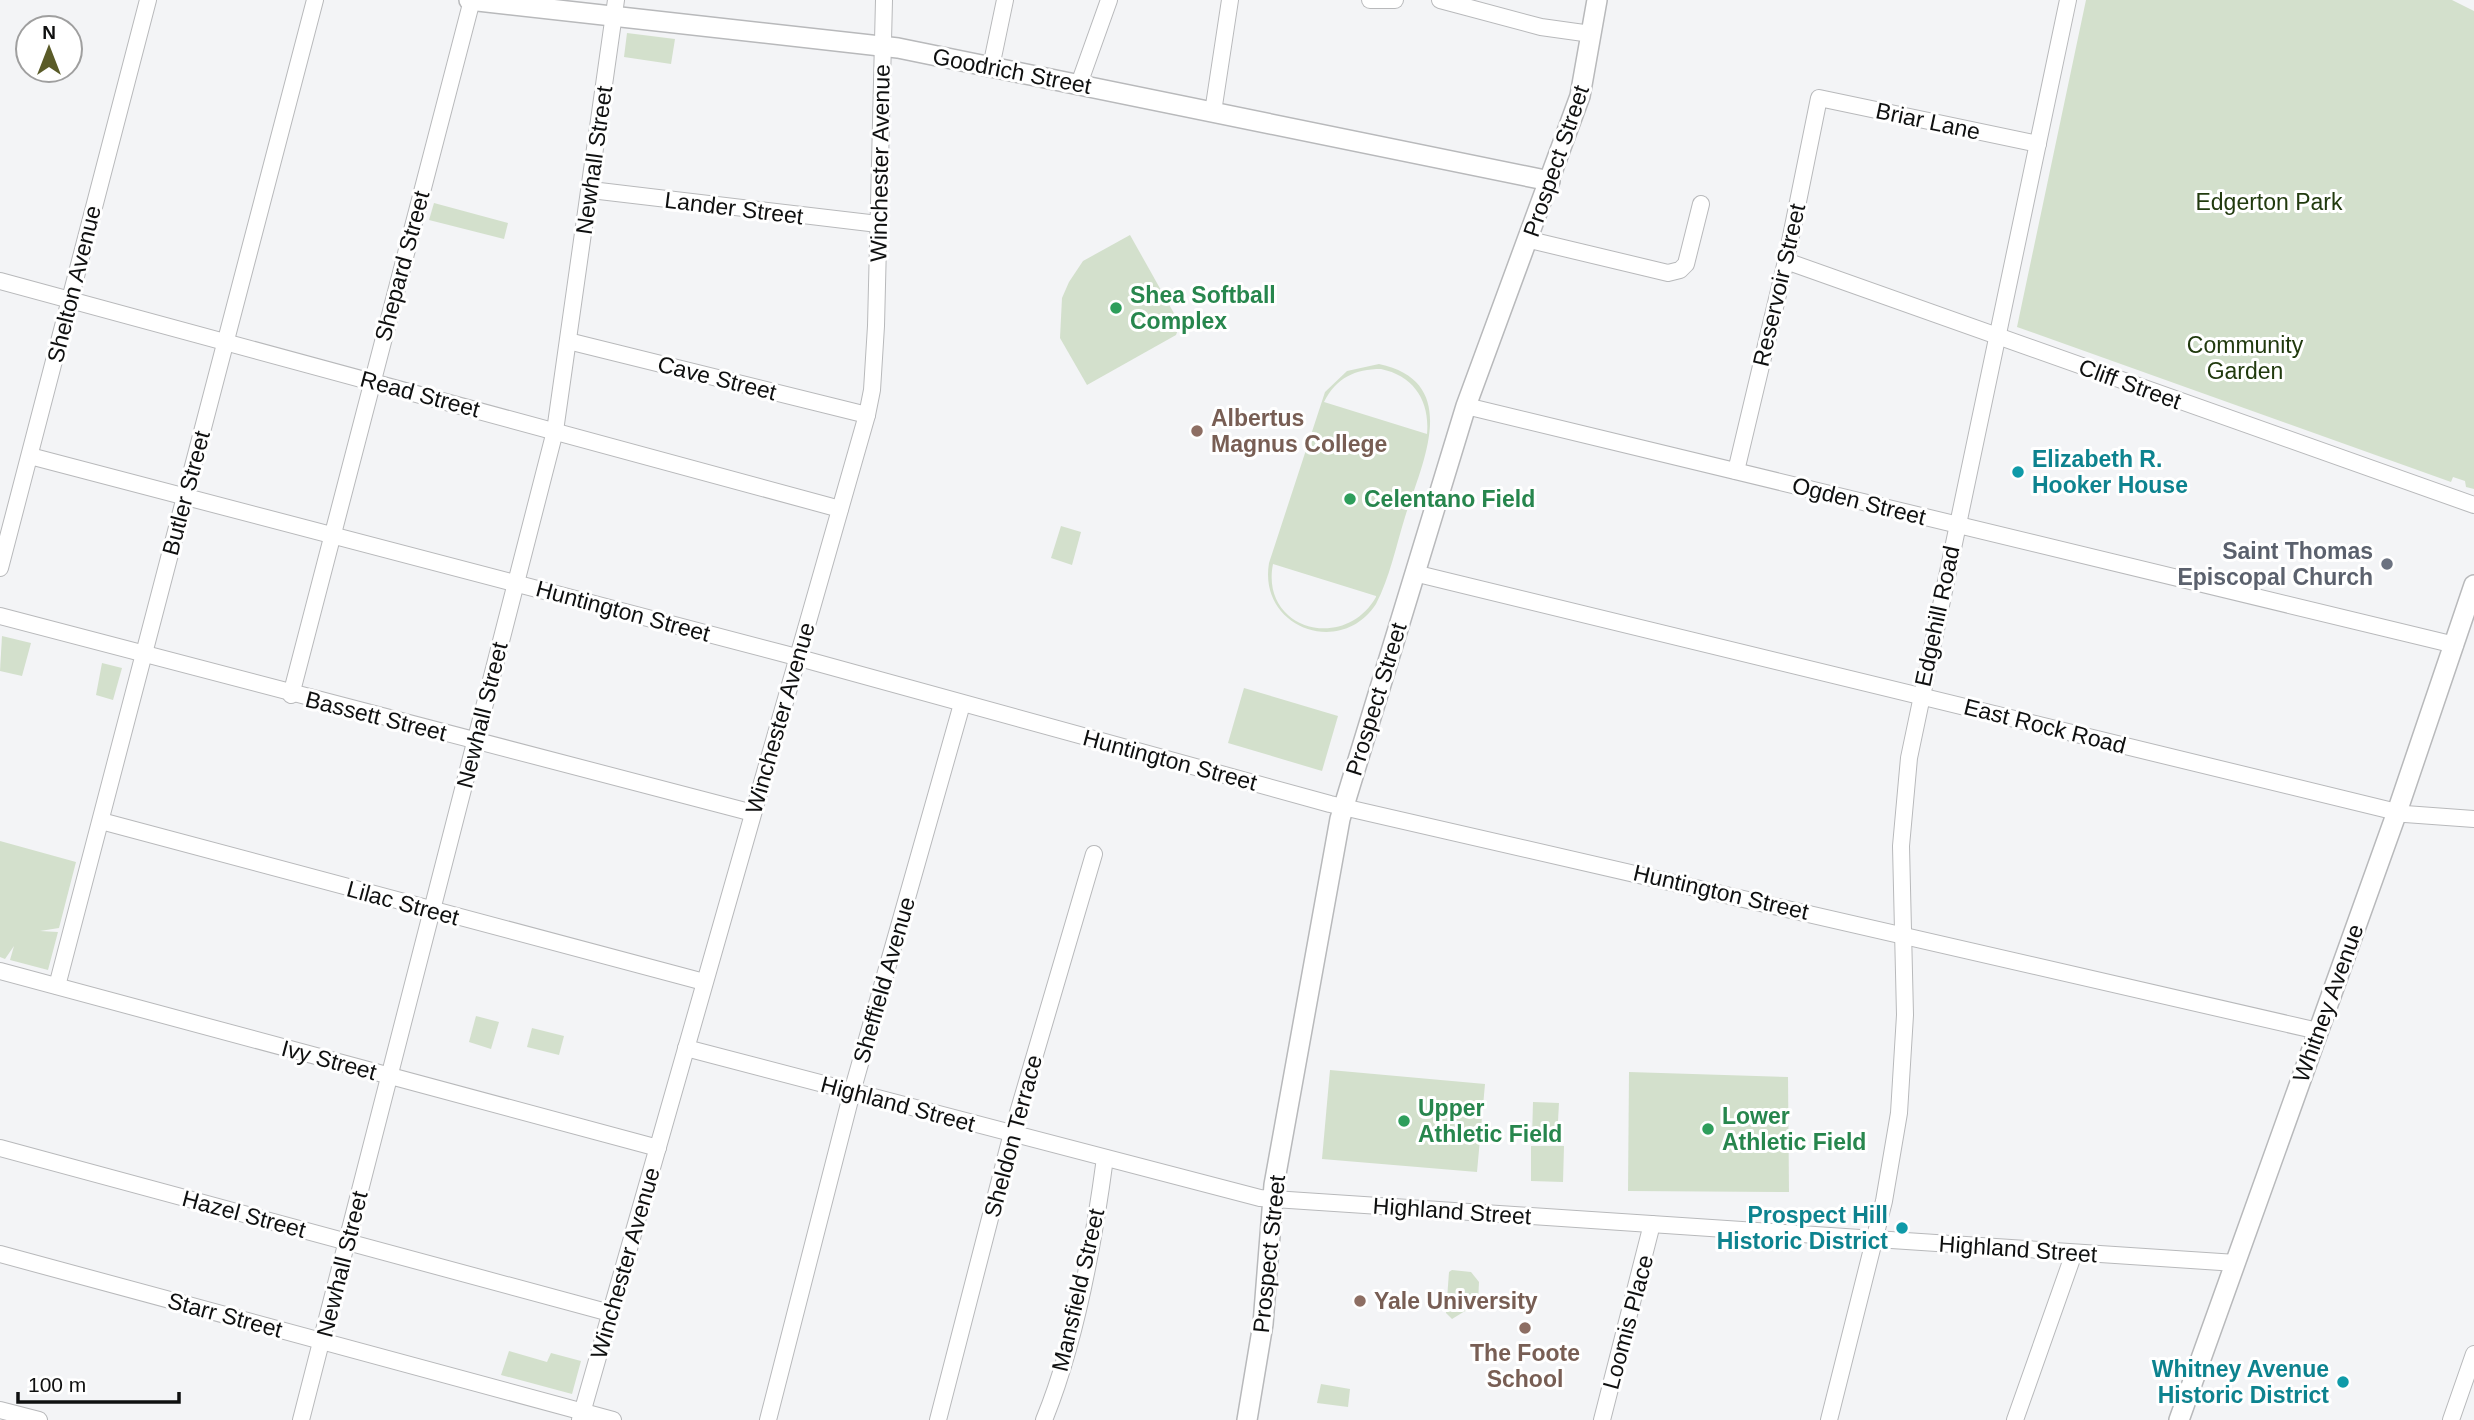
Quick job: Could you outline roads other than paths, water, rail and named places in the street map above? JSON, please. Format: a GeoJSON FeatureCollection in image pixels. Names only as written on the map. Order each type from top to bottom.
{"type":"FeatureCollection","features":[{"type":"Feature","properties":{"kind":"main road","name":"Goodrich Street"},"geometry":{"type":"LineString","coordinates":[[471,0],[615,8],[883,45],[1550,181]]}},
{"type":"Feature","properties":{"kind":"main road","name":"Prospect Street"},"geometry":{"type":"LineString","coordinates":[[1247,1420],[1262,1324],[1273,1198],[1344,807],[1466,407],[1530,240],[1580,96],[1597,0]]}},
{"type":"Feature","properties":{"kind":"main road","name":"Whitney Avenue"},"geometry":{"type":"LineString","coordinates":[[2179,1420],[2397,812],[2474,585]]}},
{"type":"Feature","properties":{"kind":"street","name":"Shelton Avenue"},"geometry":{"type":"LineString","coordinates":[[0,568],[148,0]]}},
{"type":"Feature","properties":{"kind":"street","name":"Butler Street"},"geometry":{"type":"LineString","coordinates":[[57,986],[316,0]]}},
{"type":"Feature","properties":{"kind":"street","name":"Shepard Street"},"geometry":{"type":"LineString","coordinates":[[291,695],[471,0]]}},
{"type":"Feature","properties":{"kind":"street","name":"Winchester Avenue"},"geometry":{"type":"LineString","coordinates":[[581,1415],[867,415],[874,366],[884,0]]}},
{"type":"Feature","properties":{"kind":"street"},"geometry":{"type":"LineString","coordinates":[[991,67],[1005,0]]}},
{"type":"Feature","properties":{"kind":"street"},"geometry":{"type":"LineString","coordinates":[[1079,84],[1109,0]]}},
{"type":"Feature","properties":{"kind":"street"},"geometry":{"type":"LineString","coordinates":[[1213,112],[1230,0]]}},
{"type":"Feature","properties":{"kind":"street"},"geometry":{"type":"LineString","coordinates":[[1370,0],[1395,0]]}},
{"type":"Feature","properties":{"kind":"street"},"geometry":{"type":"LineString","coordinates":[[1440,0],[1541,27],[1591,34]]}},
{"type":"Feature","properties":{"kind":"street","name":"Edgehill Road"},"geometry":{"type":"LineString","coordinates":[[1829,1420],[1889,1178],[1902,1087],[1905,1015],[1902,821],[1920,696],[2068,0]]}},
{"type":"Feature","properties":{"kind":"street","name":"Newhall Street"},"geometry":{"type":"LineString","coordinates":[[301,1420],[555,431],[615,8]]}},
{"type":"Feature","properties":{"kind":"street","name":"Briar Lane"},"geometry":{"type":"LineString","coordinates":[[1819,98],[2038,144]]}},
{"type":"Feature","properties":{"kind":"street","name":"Reservoir Street"},"geometry":{"type":"LineString","coordinates":[[1737,471],[1786,261],[1819,98]]}},
{"type":"Feature","properties":{"kind":"street","name":"Lander Street"},"geometry":{"type":"LineString","coordinates":[[591,190],[878,224]]}},
{"type":"Feature","properties":{"kind":"street"},"geometry":{"type":"LineString","coordinates":[[1530,240],[1668,273],[1680,270],[1686,264],[1701,204]]}},
{"type":"Feature","properties":{"kind":"street","name":"Cliff Street"},"geometry":{"type":"LineString","coordinates":[[1786,261],[2474,505]]}},
{"type":"Feature","properties":{"kind":"street","name":"Read Street"},"geometry":{"type":"LineString","coordinates":[[0,281],[226,340],[840,509]]}},
{"type":"Feature","properties":{"kind":"street","name":"Cave Street"},"geometry":{"type":"LineString","coordinates":[[568,341],[867,415]]}},
{"type":"Feature","properties":{"kind":"street","name":"Ogden Street"},"geometry":{"type":"LineString","coordinates":[[1466,407],[2455,645]]}},
{"type":"Feature","properties":{"kind":"street","name":"Huntington Street"},"geometry":{"type":"LineString","coordinates":[[30,456],[797,658],[1344,807],[2318,1031]]}},
{"type":"Feature","properties":{"kind":"street","name":"East Rock Road"},"geometry":{"type":"LineString","coordinates":[[1414,573],[2397,812],[2474,819]]}},
{"type":"Feature","properties":{"kind":"street","name":"Bassett Street"},"geometry":{"type":"LineString","coordinates":[[0,616],[291,695],[753,813]]}},
{"type":"Feature","properties":{"kind":"street","name":"Sheffield Avenue"},"geometry":{"type":"LineString","coordinates":[[768,1420],[852,1092],[962,704]]}},
{"type":"Feature","properties":{"kind":"street","name":"Lilac Street"},"geometry":{"type":"LineString","coordinates":[[101,821],[705,982]]}},
{"type":"Feature","properties":{"kind":"street","name":"Sheldon Terrace"},"geometry":{"type":"LineString","coordinates":[[939,1420],[1012,1133],[1094,854]]}},
{"type":"Feature","properties":{"kind":"street","name":"Ivy Street"},"geometry":{"type":"LineString","coordinates":[[0,971],[658,1148]]}},
{"type":"Feature","properties":{"kind":"street","name":"Highland Street"},"geometry":{"type":"LineString","coordinates":[[686,1048],[1260,1198],[2236,1263]]}},
{"type":"Feature","properties":{"kind":"street","name":"Hazel Street"},"geometry":{"type":"LineString","coordinates":[[0,1148],[610,1313]]}},
{"type":"Feature","properties":{"kind":"street","name":"Mansfield Street"},"geometry":{"type":"LineString","coordinates":[[1044,1420],[1060,1374],[1091,1248],[1105,1158]]}},
{"type":"Feature","properties":{"kind":"street","name":"Loomis Place"},"geometry":{"type":"LineString","coordinates":[[1602,1420],[1652,1224]]}},
{"type":"Feature","properties":{"kind":"street"},"geometry":{"type":"LineString","coordinates":[[2015,1420],[2074,1253]]}},
{"type":"Feature","properties":{"kind":"street","name":"Starr Street"},"geometry":{"type":"LineString","coordinates":[[0,1254],[322,1341],[581,1415],[613,1420]]}},
{"type":"Feature","properties":{"kind":"street"},"geometry":{"type":"LineString","coordinates":[[2451,1420],[2474,1354]]}},
{"type":"Feature","properties":{"kind":"street"},"geometry":{"type":"LineString","coordinates":[[0,1410],[39,1420]]}},
{"type":"Feature","properties":{"kind":"place","name":"Shea Softball Complex"},"geometry":{"type":"Point","coordinates":[1116,308]}},
{"type":"Feature","properties":{"kind":"place","name":"Albertus Magnus College"},"geometry":{"type":"Point","coordinates":[1197,431]}},
{"type":"Feature","properties":{"kind":"place","name":"Elizabeth R. Hooker House"},"geometry":{"type":"Point","coordinates":[2018,472]}},
{"type":"Feature","properties":{"kind":"place","name":"Celentano Field"},"geometry":{"type":"Point","coordinates":[1350,499]}},
{"type":"Feature","properties":{"kind":"place","name":"Saint Thomas Episcopal Church"},"geometry":{"type":"Point","coordinates":[2387,564]}},
{"type":"Feature","properties":{"kind":"place","name":"Upper Athletic Field"},"geometry":{"type":"Point","coordinates":[1404,1121]}},
{"type":"Feature","properties":{"kind":"place","name":"Lower Athletic Field"},"geometry":{"type":"Point","coordinates":[1708,1129]}},
{"type":"Feature","properties":{"kind":"place","name":"Prospect Hill Historic District"},"geometry":{"type":"Point","coordinates":[1902,1228]}},
{"type":"Feature","properties":{"kind":"place","name":"Yale University"},"geometry":{"type":"Point","coordinates":[1360,1301]}},
{"type":"Feature","properties":{"kind":"place","name":"The Foote School"},"geometry":{"type":"Point","coordinates":[1525,1328]}},
{"type":"Feature","properties":{"kind":"place","name":"Whitney Avenue Historic District"},"geometry":{"type":"Point","coordinates":[2343,1382]}},
{"type":"Feature","properties":{"kind":"park label","name":"Edgerton Park"},"geometry":{"type":"Point","coordinates":[2269,202]}},
{"type":"Feature","properties":{"kind":"park label","name":"Community Garden"},"geometry":{"type":"Point","coordinates":[2245,358]}}]}
